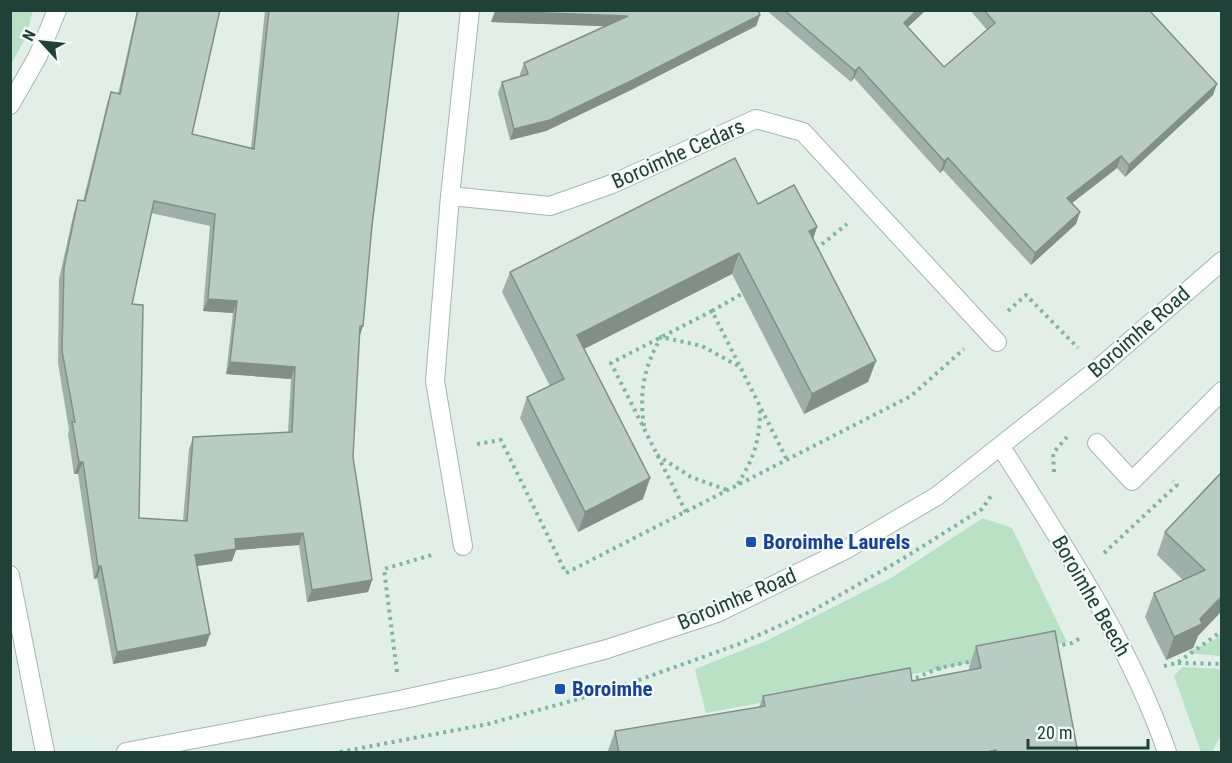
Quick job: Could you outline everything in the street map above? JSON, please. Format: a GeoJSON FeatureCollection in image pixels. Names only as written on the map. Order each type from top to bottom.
{"type":"FeatureCollection","features":[{"type":"Feature","properties":{"kind":"street"},"geometry":{"type":"LineString","coordinates":[[10,105],[38,56],[57,10]]}},
{"type":"Feature","properties":{"kind":"street"},"geometry":{"type":"LineString","coordinates":[[463,546],[435,381],[450,196],[470,10]]}},
{"type":"Feature","properties":{"kind":"street","name":"Boroimhe Cedars"},"geometry":{"type":"LineString","coordinates":[[450,196],[550,206],[612,184],[756,119],[803,132],[992,336]]}},
{"type":"Feature","properties":{"kind":"street","name":"Boroimhe Road"},"geometry":{"type":"LineString","coordinates":[[126,753],[400,700],[495,679],[607,649],[717,613],[845,550],[937,496],[1099,368],[1221,261]]}},
{"type":"Feature","properties":{"kind":"street"},"geometry":{"type":"LineString","coordinates":[[1097,443],[1132,481],[1221,391]]}},
{"type":"Feature","properties":{"kind":"street","name":"Boroimhe Beech"},"geometry":{"type":"LineString","coordinates":[[1001,447],[1082,574],[1109,622],[1155,719],[1167,753]]}},
{"type":"Feature","properties":{"kind":"street"},"geometry":{"type":"LineString","coordinates":[[10,575],[45,753]]}},
{"type":"Feature","properties":{"kind":"path"},"geometry":{"type":"LineString","coordinates":[[814,251],[870,205]]}},
{"type":"Feature","properties":{"kind":"path"},"geometry":{"type":"LineString","coordinates":[[686,512],[611,363],[712,311],[753,287]]}},
{"type":"Feature","properties":{"kind":"path"},"geometry":{"type":"LineString","coordinates":[[447,449],[501,440],[566,573],[911,396],[992,336],[1026,295],[1099,368]]}},
{"type":"Feature","properties":{"kind":"path"},"geometry":{"type":"LineString","coordinates":[[712,311],[787,460]]}},
{"type":"Feature","properties":{"kind":"path"},"geometry":{"type":"LineString","coordinates":[[661,337],[702,346],[740,368]]}},
{"type":"Feature","properties":{"kind":"path"},"geometry":{"type":"LineString","coordinates":[[644,429],[640,404],[643,380],[650,357],[661,337]]}},
{"type":"Feature","properties":{"kind":"path"},"geometry":{"type":"LineString","coordinates":[[738,485],[756,448],[760,428],[760,407]]}},
{"type":"Feature","properties":{"kind":"path"},"geometry":{"type":"LineString","coordinates":[[657,455],[691,477],[727,490]]}},
{"type":"Feature","properties":{"kind":"path"},"geometry":{"type":"LineString","coordinates":[[1082,574],[1177,485],[1152,461]]}},
{"type":"Feature","properties":{"kind":"path"},"geometry":{"type":"LineString","coordinates":[[400,700],[384,569],[463,546]]}},
{"type":"Feature","properties":{"kind":"path"},"geometry":{"type":"LineString","coordinates":[[1050,647],[1072,643],[1109,622]]}},
{"type":"Feature","properties":{"kind":"path"},"geometry":{"type":"LineString","coordinates":[[1177,663],[1221,631]]}},
{"type":"Feature","properties":{"kind":"path"},"geometry":{"type":"LineString","coordinates":[[901,683],[912,681],[939,668],[983,659]]}},
{"type":"Feature","properties":{"kind":"path"},"geometry":{"type":"LineString","coordinates":[[1164,666],[1177,663],[1221,664]]}},
{"type":"Feature","properties":{"kind":"path"},"geometry":{"type":"LineString","coordinates":[[939,668],[943,689]]}},
{"type":"Feature","properties":{"kind":"green space"},"geometry":{"type":"Polygon","coordinates":[[[11,10],[33,11],[25,39],[11,64],[11,10]]]}},
{"type":"Feature","properties":{"kind":"green space"},"geometry":{"type":"Polygon","coordinates":[[[983,518],[1012,528],[1067,642],[946,668],[706,713],[695,669],[766,641],[891,578],[983,518]]]}},
{"type":"Feature","properties":{"kind":"green space"},"geometry":{"type":"Polygon","coordinates":[[[1221,634],[1221,656],[1187,653],[1216,639],[1221,634]]]}},
{"type":"Feature","properties":{"kind":"green space"},"geometry":{"type":"Polygon","coordinates":[[[1182,667],[1221,669],[1221,735],[1212,752],[1201,752],[1174,676],[1182,667]]]}},
{"type":"Feature","properties":{"kind":"building"},"geometry":{"type":"Polygon","coordinates":[[[138,10],[220,10],[192,134],[254,149],[269,10],[399,10],[372,225],[363,326],[360,326],[353,457],[372,580],[312,590],[303,533],[235,539],[236,549],[195,555],[210,634],[117,652],[101,566],[98,567],[83,462],[79,462],[72,422],[75,422],[62,351],[64,267],[78,200],[85,201],[111,92],[120,94],[138,10]],[[154,201],[132,304],[143,305],[139,518],[187,521],[193,437],[292,432],[295,367],[230,362],[237,301],[208,299],[215,214],[154,201]]]}},
{"type":"Feature","properties":{"kind":"building"},"geometry":{"type":"Polygon","coordinates":[[[496,10],[758,10],[760,15],[550,120],[514,129],[502,82],[528,74],[524,63],[628,16],[496,10]]]}},
{"type":"Feature","properties":{"kind":"building"},"geometry":{"type":"Polygon","coordinates":[[[784,10],[917,10],[904,23],[944,67],[995,23],[984,10],[1149,10],[1217,84],[1129,165],[1121,156],[1067,198],[1080,212],[1035,253],[948,158],[944,161],[859,67],[855,71],[784,10]]]}},
{"type":"Feature","properties":{"kind":"building"},"geometry":{"type":"Polygon","coordinates":[[[735,158],[758,204],[794,185],[817,227],[809,231],[876,361],[812,394],[739,253],[577,335],[650,478],[585,512],[527,397],[564,379],[510,272],[735,158]]]}},
{"type":"Feature","properties":{"kind":"building"},"geometry":{"type":"Polygon","coordinates":[[[1221,473],[1221,597],[1200,619],[1202,624],[1174,637],[1154,593],[1205,570],[1165,532],[1221,473]]]}},
{"type":"Feature","properties":{"kind":"building"},"geometry":{"type":"Polygon","coordinates":[[[1055,631],[1078,753],[996,753],[996,750],[983,753],[619,753],[615,731],[765,706],[763,696],[910,668],[912,681],[981,668],[976,646],[1055,631]]]}},
{"type":"Feature","properties":{"kind":"place","name":"Boroimhe Laurels"},"geometry":{"type":"Point","coordinates":[751,542]}},
{"type":"Feature","properties":{"kind":"place","name":"Boroimhe"},"geometry":{"type":"Point","coordinates":[560,689]}}]}
